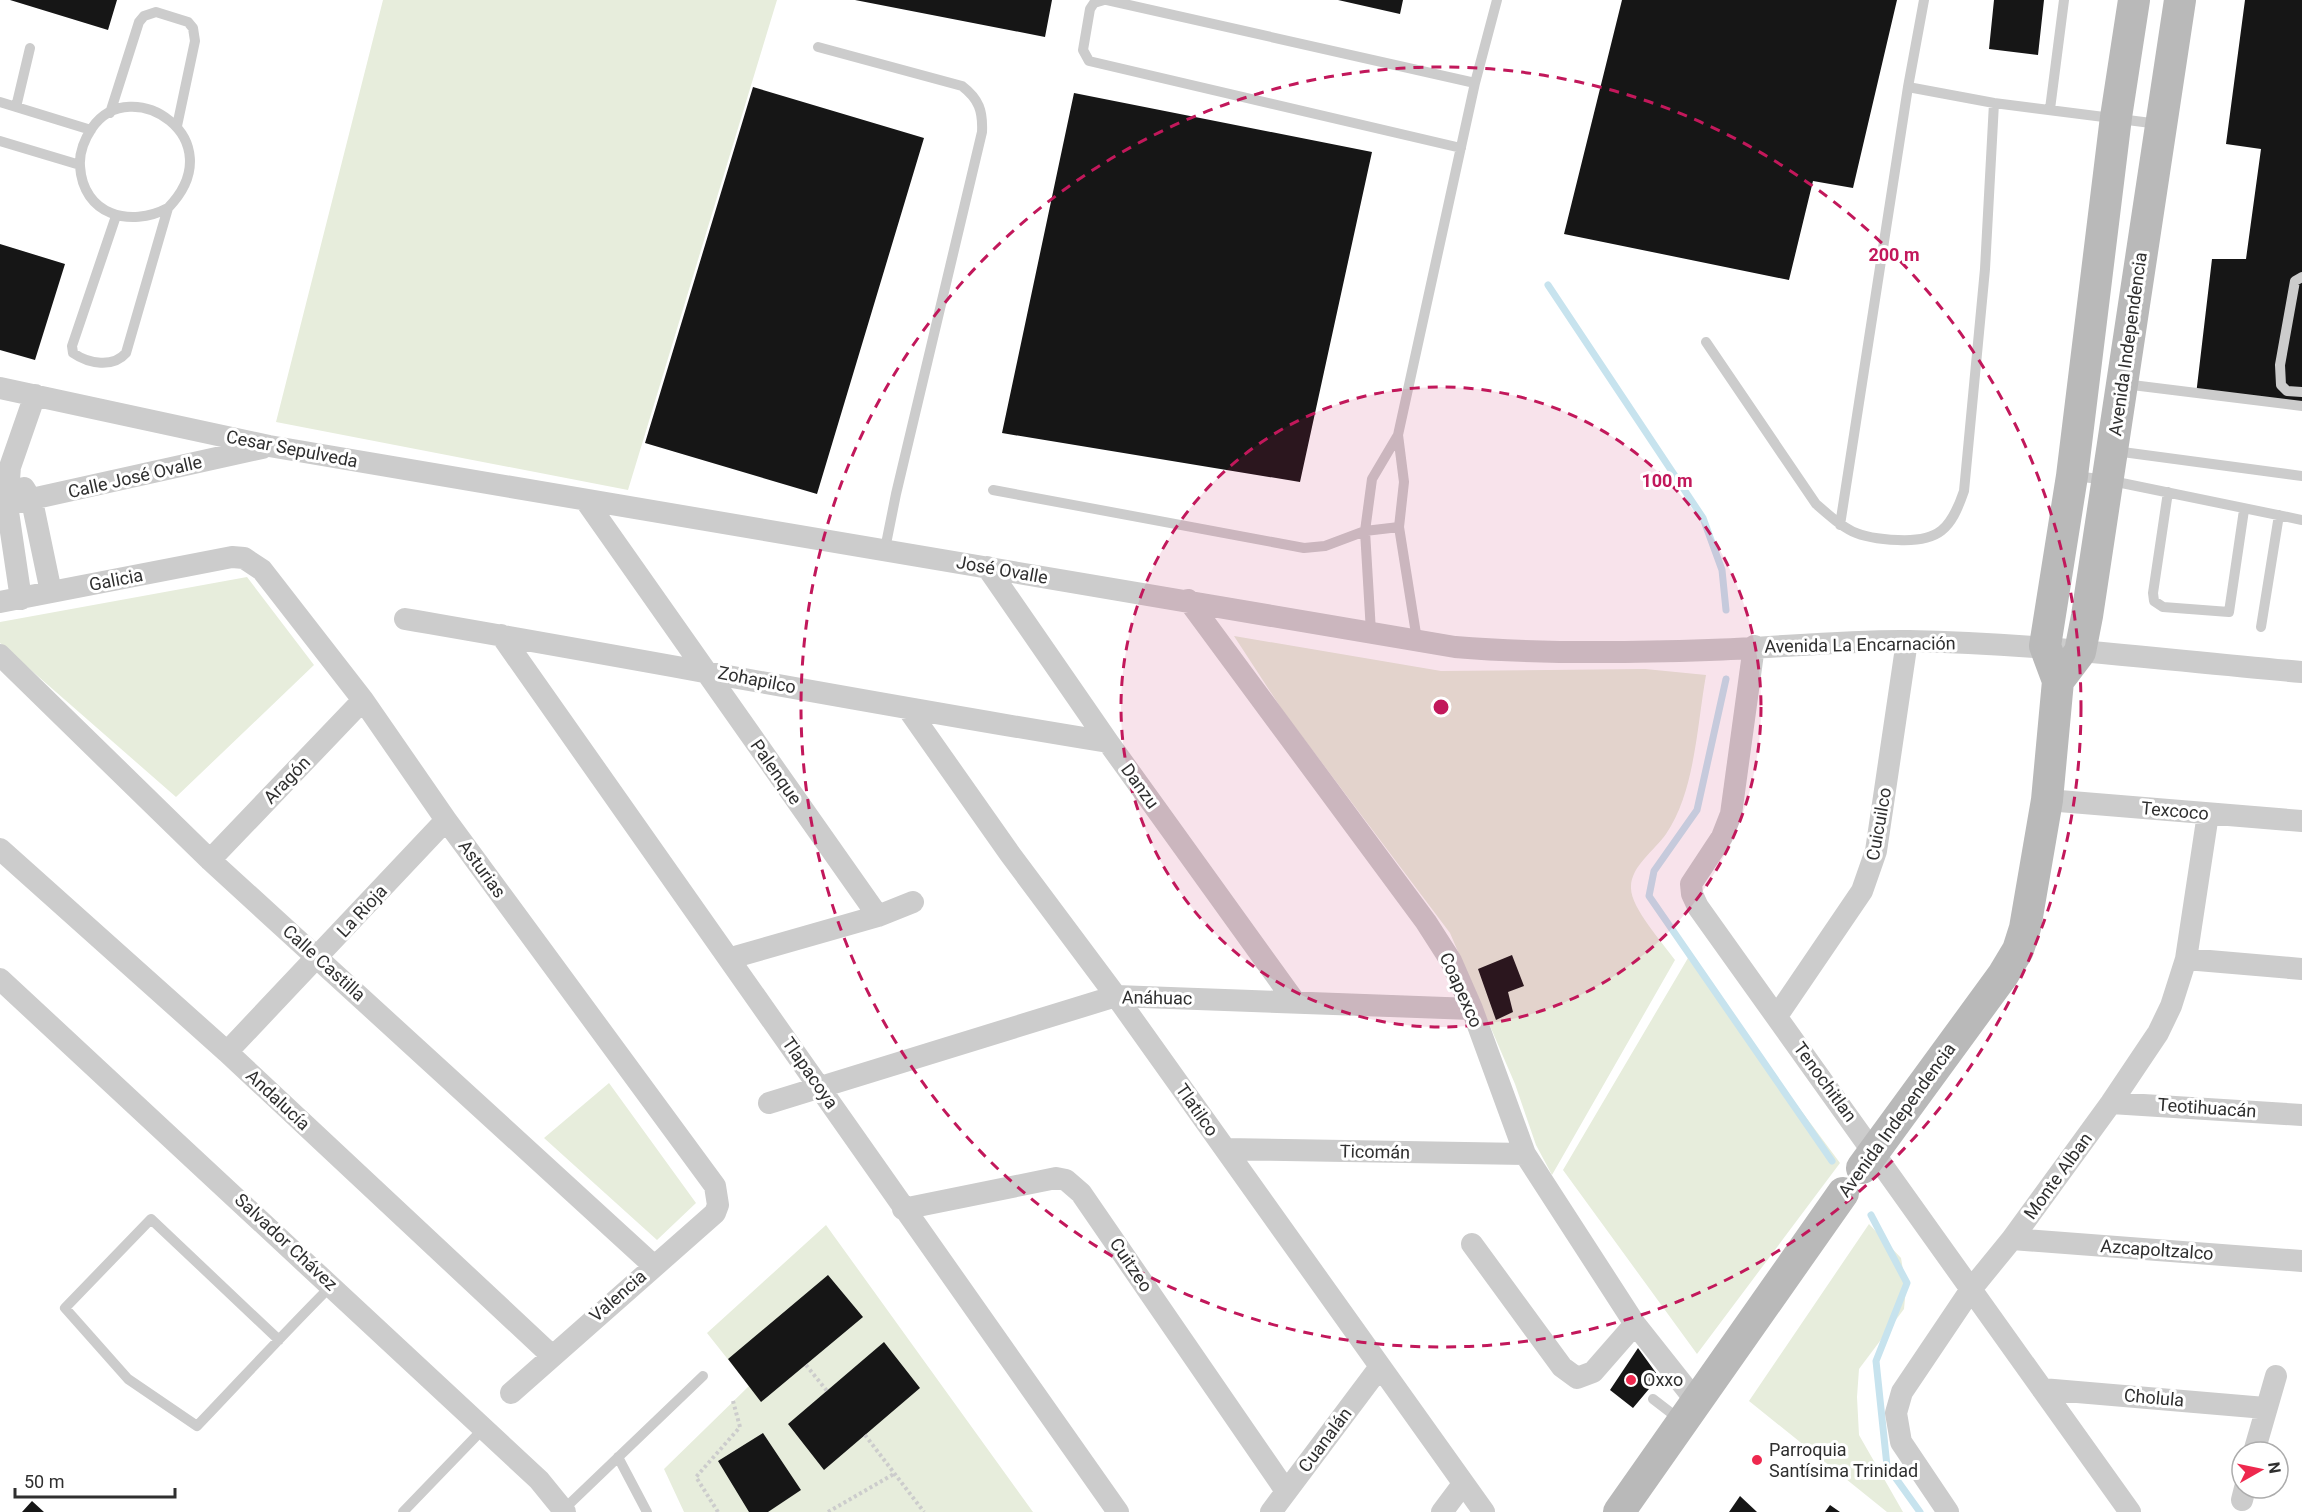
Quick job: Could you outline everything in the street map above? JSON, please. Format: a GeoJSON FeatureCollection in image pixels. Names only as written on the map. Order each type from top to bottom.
{"type":"FeatureCollection","features":[{"type":"Feature","properties":{"kind":"street","name":"Avenida Independencia"},"geometry":{"type":"LineString","coordinates":[[1619,1512],[1843,1193],[2003,975],[2018,950],[2025,928],[2047,800],[2058,681],[2045,646],[2072,476],[2116,117],[2134,0]]}},
{"type":"Feature","properties":{"kind":"street","name":"Avenida Independencia"},"geometry":{"type":"LineString","coordinates":[[2058,681],[2080,652],[2180,0]]}},
{"type":"Feature","properties":{"kind":"street","name":"Cesar Sepulveda"},"geometry":{"type":"LineString","coordinates":[[0,388],[269,446],[586,501]]}},
{"type":"Feature","properties":{"kind":"street"},"geometry":{"type":"LineString","coordinates":[[10,601],[3,506],[10,467],[35,395]]}},
{"type":"Feature","properties":{"kind":"street","name":"Calle José Ovalle"},"geometry":{"type":"LineString","coordinates":[[3,506],[269,446]]}},
{"type":"Feature","properties":{"kind":"street"},"geometry":{"type":"LineString","coordinates":[[10,467],[32,501],[51,592]]}},
{"type":"Feature","properties":{"kind":"street","name":"José Ovalle"},"geometry":{"type":"LineString","coordinates":[[586,501],[885,549],[1417,640]]}},
{"type":"Feature","properties":{"kind":"street","name":"Palenque"},"geometry":{"type":"LineString","coordinates":[[586,501],[878,916]]}},
{"type":"Feature","properties":{"kind":"street","name":"Galicia"},"geometry":{"type":"LineString","coordinates":[[10,601],[232,557]]}},
{"type":"Feature","properties":{"kind":"street","name":"Asturias"},"geometry":{"type":"LineString","coordinates":[[232,557],[244,558],[262,570],[363,700],[446,820],[715,1186],[718,1197]]}},
{"type":"Feature","properties":{"kind":"street","name":"Danzu"},"geometry":{"type":"LineString","coordinates":[[987,567],[1108,742],[1295,1002]]}},
{"type":"Feature","properties":{"kind":"street","name":"Coapexco"},"geometry":{"type":"LineString","coordinates":[[1188,600],[1426,922],[1451,961],[1472,1009],[1525,1154],[1689,1411]]}},
{"type":"Feature","properties":{"kind":"street","name":"Zohapilco"},"geometry":{"type":"LineString","coordinates":[[405,619],[704,670],[908,710],[1108,742]]}},
{"type":"Feature","properties":{"kind":"street","name":"Tlapacoya"},"geometry":{"type":"LineString","coordinates":[[501,635],[1118,1512]]}},
{"type":"Feature","properties":{"kind":"street","name":"Avenida La Encarnación"},"geometry":{"type":"LineString","coordinates":[[1417,640],[1455,647],[1532,653],[1711,650],[1907,641],[2045,646],[2080,652],[2302,672]]}},
{"type":"Feature","properties":{"kind":"street","name":"Cuicuilco"},"geometry":{"type":"LineString","coordinates":[[1776,1016],[1862,891],[1876,851],[1907,641]]}},
{"type":"Feature","properties":{"kind":"street","name":"Tenochitlan"},"geometry":{"type":"LineString","coordinates":[[1746,647],[1731,813],[1722,837],[1691,884],[1692,894],[1698,907],[1776,1016],[1868,1159],[1972,1288],[2130,1512]]}},
{"type":"Feature","properties":{"kind":"street","name":"Calle Castilla"},"geometry":{"type":"LineString","coordinates":[[0,655],[210,860],[653,1265]]}},
{"type":"Feature","properties":{"kind":"street","name":"Aragón"},"geometry":{"type":"LineString","coordinates":[[210,860],[363,700]]}},
{"type":"Feature","properties":{"kind":"street","name":"Tlatilco"},"geometry":{"type":"LineString","coordinates":[[908,710],[1010,854],[1116,996],[1379,1368],[1484,1512]]}},
{"type":"Feature","properties":{"kind":"street","name":"Texcoco"},"geometry":{"type":"LineString","coordinates":[[2047,800],[2302,821]]}},
{"type":"Feature","properties":{"kind":"street","name":"Monte Alban"},"geometry":{"type":"LineString","coordinates":[[1948,1512],[1902,1442],[1896,1413],[1902,1392],[1972,1288],[2012,1239],[2111,1103],[2158,1033],[2171,1006],[2186,959],[2208,814]]}},
{"type":"Feature","properties":{"kind":"street","name":"La Rioja"},"geometry":{"type":"LineString","coordinates":[[227,1052],[446,820]]}},
{"type":"Feature","properties":{"kind":"street","name":"Andalucía"},"geometry":{"type":"LineString","coordinates":[[0,849],[227,1052],[552,1355]]}},
{"type":"Feature","properties":{"kind":"street"},"geometry":{"type":"LineString","coordinates":[[730,958],[878,916],[913,902]]}},
{"type":"Feature","properties":{"kind":"street"},"geometry":{"type":"LineString","coordinates":[[2186,959],[2302,969]]}},
{"type":"Feature","properties":{"kind":"street","name":"Salvador Chávez"},"geometry":{"type":"LineString","coordinates":[[2,984],[332,1285],[538,1480],[564,1511]]}},
{"type":"Feature","properties":{"kind":"street","name":"Anáhuac"},"geometry":{"type":"LineString","coordinates":[[769,1103],[1116,996],[1472,1009]]}},
{"type":"Feature","properties":{"kind":"street","name":"Teotihuacán"},"geometry":{"type":"LineString","coordinates":[[2111,1103],[2302,1114]]}},
{"type":"Feature","properties":{"kind":"street","name":"Ticomán"},"geometry":{"type":"LineString","coordinates":[[1225,1149],[1525,1154]]}},
{"type":"Feature","properties":{"kind":"street","name":"Cuitzeo"},"geometry":{"type":"LineString","coordinates":[[903,1209],[1026,1182],[1056,1178],[1066,1180],[1081,1193],[1286,1491]]}},
{"type":"Feature","properties":{"kind":"street","name":"Valencia"},"geometry":{"type":"LineString","coordinates":[[511,1394],[653,1265],[715,1213],[718,1197]]}},
{"type":"Feature","properties":{"kind":"street","name":"Azcapoltzalco"},"geometry":{"type":"LineString","coordinates":[[2012,1239],[2302,1261]]}},
{"type":"Feature","properties":{"kind":"street"},"geometry":{"type":"LineString","coordinates":[[1472,1244],[1562,1367],[1577,1378],[1593,1372],[1635,1324]]}},
{"type":"Feature","properties":{"kind":"street","name":"Cuanalán"},"geometry":{"type":"LineString","coordinates":[[1271,1512],[1379,1368]]}},
{"type":"Feature","properties":{"kind":"street"},"geometry":{"type":"LineString","coordinates":[[2257,1440],[2276,1376]]}},
{"type":"Feature","properties":{"kind":"street","name":"Cholula"},"geometry":{"type":"LineString","coordinates":[[2042,1389],[2265,1408]]}},
{"type":"Feature","properties":{"kind":"street"},"geometry":{"type":"LineString","coordinates":[[1442,1512],[1463,1484]]}},
{"type":"Feature","properties":{"kind":"lane"},"geometry":{"type":"LineString","coordinates":[[1461,148],[1089,61],[1083,50],[1090,9],[1094,3],[1106,0],[1475,83]]}},
{"type":"Feature","properties":{"kind":"lane"},"geometry":{"type":"LineString","coordinates":[[1371,632],[1365,531],[1372,479],[1398,435],[1475,83],[1497,0]]}},
{"type":"Feature","properties":{"kind":"lane"},"geometry":{"type":"LineString","coordinates":[[1840,525],[1908,87],[1924,0]]}},
{"type":"Feature","properties":{"kind":"lane"},"geometry":{"type":"LineString","coordinates":[[2050,109],[2064,0]]}},
{"type":"Feature","properties":{"kind":"lane"},"geometry":{"type":"LineString","coordinates":[[110,113],[139,22],[144,16],[156,12],[188,22],[193,28],[195,40],[177,126]]}},
{"type":"Feature","properties":{"kind":"lane"},"geometry":{"type":"LineString","coordinates":[[818,47],[962,86],[976,97],[982,115],[982,132],[898,482],[885,549]]}},
{"type":"Feature","properties":{"kind":"lane"},"geometry":{"type":"LineString","coordinates":[[16,107],[30,48]]}},
{"type":"Feature","properties":{"kind":"lane"},"geometry":{"type":"LineString","coordinates":[[1908,87],[1994,103],[2160,124]]}},
{"type":"Feature","properties":{"kind":"lane"},"geometry":{"type":"LineString","coordinates":[[0,102],[91,130]]}},
{"type":"Feature","properties":{"kind":"lane"},"geometry":{"type":"LineString","coordinates":[[1706,342],[1816,504],[1840,525],[1866,538],[1922,541],[1941,531],[1956,515],[1965,479],[1984,269],[1994,103]]}},
{"type":"Feature","properties":{"kind":"lane"},"geometry":{"type":"LineString","coordinates":[[127,108],[146,108],[163,114],[177,126],[187,141],[191,160],[189,178],[181,195],[168,208],[152,217],[134,219],[116,216],[100,207],[88,192],[81,175],[80,165],[85,139],[91,130],[110,113],[127,108]]}},
{"type":"Feature","properties":{"kind":"lane"},"geometry":{"type":"LineString","coordinates":[[0,141],[80,165]]}},
{"type":"Feature","properties":{"kind":"lane"},"geometry":{"type":"LineString","coordinates":[[116,216],[72,346],[73,353],[80,358],[111,364],[119,361],[126,352],[168,208]]}},
{"type":"Feature","properties":{"kind":"lane"},"geometry":{"type":"LineString","coordinates":[[2302,278],[2295,281],[2280,365],[2281,385],[2287,391],[2302,392]]}},
{"type":"Feature","properties":{"kind":"lane"},"geometry":{"type":"LineString","coordinates":[[2122,384],[2302,406]]}},
{"type":"Feature","properties":{"kind":"lane"},"geometry":{"type":"LineString","coordinates":[[1398,435],[1404,482],[1399,527],[1417,640]]}},
{"type":"Feature","properties":{"kind":"lane"},"geometry":{"type":"LineString","coordinates":[[2072,476],[2110,465],[2302,476]]}},
{"type":"Feature","properties":{"kind":"lane"},"geometry":{"type":"LineString","coordinates":[[2110,465],[2168,492],[2244,510],[2302,520]]}},
{"type":"Feature","properties":{"kind":"lane"},"geometry":{"type":"LineString","coordinates":[[993,490],[1304,548],[1325,546],[1365,531],[1399,527]]}},
{"type":"Feature","properties":{"kind":"lane"},"geometry":{"type":"LineString","coordinates":[[2168,492],[2152,593],[2154,601],[2163,607],[2229,612],[2244,510]]}},
{"type":"Feature","properties":{"kind":"lane"},"geometry":{"type":"LineString","coordinates":[[2260,627],[2279,515]]}},
{"type":"Feature","properties":{"kind":"lane"},"geometry":{"type":"LineString","coordinates":[[279,1340],[151,1219],[65,1308],[129,1379],[197,1426],[332,1285]]}},
{"type":"Feature","properties":{"kind":"lane"},"geometry":{"type":"LineString","coordinates":[[564,1511],[618,1456],[703,1376]]}},
{"type":"Feature","properties":{"kind":"lane"},"geometry":{"type":"LineString","coordinates":[[1653,1399],[1689,1411]]}},
{"type":"Feature","properties":{"kind":"lane"},"geometry":{"type":"LineString","coordinates":[[403,1512],[484,1428]]}},
{"type":"Feature","properties":{"kind":"lane"},"geometry":{"type":"LineString","coordinates":[[618,1456],[647,1512]]}},
{"type":"Feature","properties":{"kind":"path"},"geometry":{"type":"LineString","coordinates":[[806,1365],[827,1391]]}},
{"type":"Feature","properties":{"kind":"path"},"geometry":{"type":"LineString","coordinates":[[718,1512],[696,1477],[740,1427],[733,1401]]}},
{"type":"Feature","properties":{"kind":"path"},"geometry":{"type":"LineString","coordinates":[[865,1435],[924,1512]]}},
{"type":"Feature","properties":{"kind":"path"},"geometry":{"type":"LineString","coordinates":[[828,1512],[894,1474]]}},
{"type":"Feature","properties":{"kind":"green space"},"geometry":{"type":"Polygon","coordinates":[[[383,0],[777,0],[628,490],[276,422],[383,0]]]}},
{"type":"Feature","properties":{"kind":"green space"},"geometry":{"type":"Polygon","coordinates":[[[247,577],[314,665],[176,797],[0,643],[0,622],[247,577]]]}},
{"type":"Feature","properties":{"kind":"green space"},"geometry":{"type":"Polygon","coordinates":[[[1234,636],[1441,671],[1645,669],[1706,675],[1694,758],[1683,798],[1666,834],[1639,865],[1631,887],[1632,895],[1641,914],[1675,960],[1552,1175],[1536,1145],[1515,1084],[1450,933],[1283,711],[1234,636]]]}},
{"type":"Feature","properties":{"kind":"green space"},"geometry":{"type":"Polygon","coordinates":[[[1688,958],[1840,1163],[1697,1354],[1563,1170],[1688,958]]]}},
{"type":"Feature","properties":{"kind":"green space"},"geometry":{"type":"Polygon","coordinates":[[[609,1083],[696,1203],[657,1240],[544,1138],[609,1083]]]}},
{"type":"Feature","properties":{"kind":"green space"},"geometry":{"type":"Polygon","coordinates":[[[1869,1224],[1901,1258],[1906,1288],[1904,1309],[1859,1369],[1857,1397],[1859,1435],[1903,1512],[1887,1512],[1749,1401],[1869,1224]]]}},
{"type":"Feature","properties":{"kind":"green space"},"geometry":{"type":"Polygon","coordinates":[[[826,1225],[1033,1512],[684,1512],[664,1469],[749,1386],[707,1333],[826,1225]]]}},
{"type":"Feature","properties":{"kind":"building"},"geometry":{"type":"Polygon","coordinates":[[[10,0],[117,0],[108,30],[10,0]]]}},
{"type":"Feature","properties":{"kind":"building"},"geometry":{"type":"Polygon","coordinates":[[[855,0],[1052,0],[1045,37],[855,0]]]}},
{"type":"Feature","properties":{"kind":"building"},"geometry":{"type":"Polygon","coordinates":[[[1338,0],[1403,0],[1400,14],[1338,0]]]}},
{"type":"Feature","properties":{"kind":"building"},"geometry":{"type":"Polygon","coordinates":[[[1622,0],[1897,0],[1853,188],[1813,181],[1789,280],[1564,234],[1622,0]]]}},
{"type":"Feature","properties":{"kind":"building"},"geometry":{"type":"Polygon","coordinates":[[[1994,0],[2044,0],[2038,55],[1989,49],[1994,0]]]}},
{"type":"Feature","properties":{"kind":"building"},"geometry":{"type":"Polygon","coordinates":[[[2245,0],[2302,0],[2302,410],[2196,395],[2212,259],[2246,259],[2261,149],[2226,144],[2245,0]]]}},
{"type":"Feature","properties":{"kind":"building"},"geometry":{"type":"Polygon","coordinates":[[[753,87],[924,138],[817,494],[645,443],[753,87]]]}},
{"type":"Feature","properties":{"kind":"building"},"geometry":{"type":"Polygon","coordinates":[[[1074,93],[1372,152],[1300,482],[1002,433],[1074,93]]]}},
{"type":"Feature","properties":{"kind":"building"},"geometry":{"type":"Polygon","coordinates":[[[0,244],[65,264],[35,360],[0,350],[0,244]]]}},
{"type":"Feature","properties":{"kind":"building"},"geometry":{"type":"Polygon","coordinates":[[[1512,955],[1524,986],[1508,992],[1513,1012],[1496,1020],[1478,969],[1512,955]]]}},
{"type":"Feature","properties":{"kind":"building"},"geometry":{"type":"Polygon","coordinates":[[[828,1275],[863,1317],[761,1402],[728,1359],[828,1275]]]}},
{"type":"Feature","properties":{"kind":"building"},"geometry":{"type":"Polygon","coordinates":[[[884,1342],[920,1388],[824,1470],[788,1424],[884,1342]]]}},
{"type":"Feature","properties":{"kind":"building"},"geometry":{"type":"Polygon","coordinates":[[[1638,1348],[1659,1377],[1633,1408],[1610,1390],[1638,1348]]]}},
{"type":"Feature","properties":{"kind":"building"},"geometry":{"type":"Polygon","coordinates":[[[763,1433],[801,1490],[768,1512],[749,1512],[718,1461],[763,1433]]]}},
{"type":"Feature","properties":{"kind":"building"},"geometry":{"type":"Polygon","coordinates":[[[1740,1496],[1757,1512],[1729,1512],[1740,1496]]]}},
{"type":"Feature","properties":{"kind":"building"},"geometry":{"type":"Polygon","coordinates":[[[32,1501],[44,1512],[22,1512],[32,1501]]]}},
{"type":"Feature","properties":{"kind":"building"},"geometry":{"type":"Polygon","coordinates":[[[1830,1505],[1840,1512],[1825,1512],[1830,1505]]]}},
{"type":"Feature","properties":{"kind":"waterway"},"geometry":{"type":"LineString","coordinates":[[1548,285],[1703,518],[1722,570],[1726,610]]}},
{"type":"Feature","properties":{"kind":"waterway"},"geometry":{"type":"LineString","coordinates":[[1726,679],[1697,810],[1654,871],[1649,896],[1832,1161]]}},
{"type":"Feature","properties":{"kind":"waterway"},"geometry":{"type":"LineString","coordinates":[[1871,1215],[1907,1283],[1876,1361],[1887,1466],[1920,1512]]}},
{"type":"Feature","properties":{"kind":"place","name":"Oxxo"},"geometry":{"type":"Point","coordinates":[1631,1380]}},
{"type":"Feature","properties":{"kind":"place","name":"Parroquia Santísima Trinidad"},"geometry":{"type":"Point","coordinates":[1757,1460]}}]}
